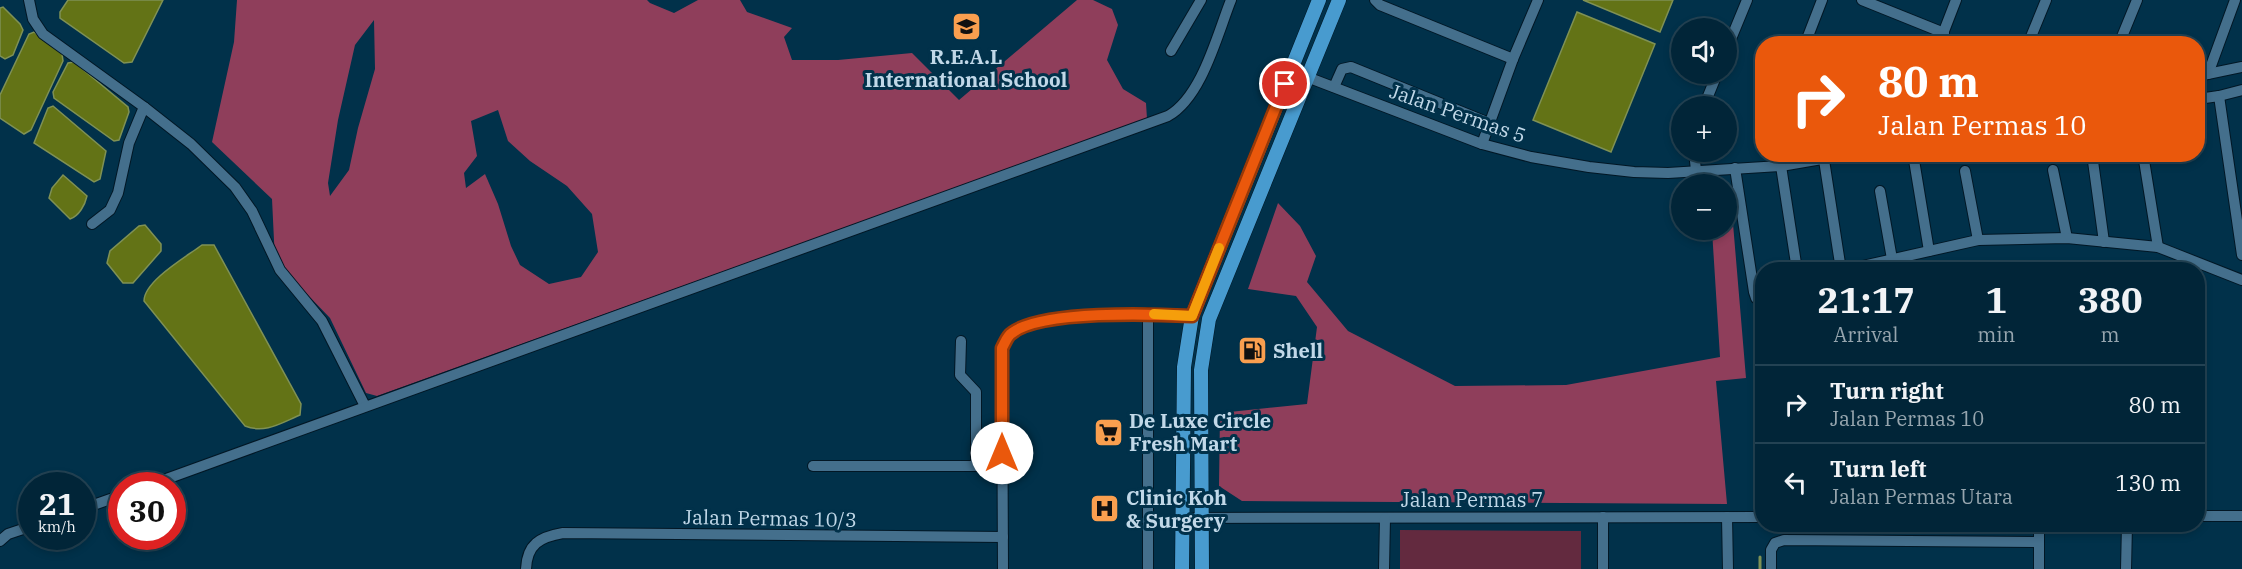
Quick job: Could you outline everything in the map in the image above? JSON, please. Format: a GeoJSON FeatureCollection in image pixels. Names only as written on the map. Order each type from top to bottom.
{"type":"FeatureCollection","features":[{"type":"Feature","properties":{"kind":"main road"},"geometry":{"type":"LineString","coordinates":[[1182,569],[1184,367],[1192,316],[1318,0]]}},
{"type":"Feature","properties":{"kind":"main road"},"geometry":{"type":"LineString","coordinates":[[1202,569],[1201,370],[1209,319],[1339,0]]}},
{"type":"Feature","properties":{"kind":"street"},"geometry":{"type":"LineString","coordinates":[[29,0],[33,19],[43,34],[191,144],[245,198],[280,270],[322,321],[365,406]]}},
{"type":"Feature","properties":{"kind":"street"},"geometry":{"type":"LineString","coordinates":[[1171,51],[1201,0]]}},
{"type":"Feature","properties":{"kind":"street"},"geometry":{"type":"LineString","coordinates":[[185,472],[1168,116],[1179,110],[1194,91],[1231,0]]}},
{"type":"Feature","properties":{"kind":"street"},"geometry":{"type":"LineString","coordinates":[[1375,0],[1380,5],[1513,59]]}},
{"type":"Feature","properties":{"kind":"street"},"geometry":{"type":"LineString","coordinates":[[1482,144],[1513,59],[1538,0]]}},
{"type":"Feature","properties":{"kind":"street"},"geometry":{"type":"LineString","coordinates":[[1737,26],[1748,0]]}},
{"type":"Feature","properties":{"kind":"street"},"geometry":{"type":"LineString","coordinates":[[1808,36],[1822,0]]}},
{"type":"Feature","properties":{"kind":"street"},"geometry":{"type":"LineString","coordinates":[[1862,0],[1937,36]]}},
{"type":"Feature","properties":{"kind":"street"},"geometry":{"type":"LineString","coordinates":[[1942,36],[1956,0]]}},
{"type":"Feature","properties":{"kind":"street"},"geometry":{"type":"LineString","coordinates":[[2031,36],[2046,0]]}},
{"type":"Feature","properties":{"kind":"street"},"geometry":{"type":"LineString","coordinates":[[2122,36],[2137,0]]}},
{"type":"Feature","properties":{"kind":"street"},"geometry":{"type":"LineString","coordinates":[[2205,70],[2235,0]]}},
{"type":"Feature","properties":{"kind":"street"},"geometry":{"type":"LineString","coordinates":[[1334,87],[1342,69],[1351,67],[1489,123]]}},
{"type":"Feature","properties":{"kind":"street"},"geometry":{"type":"LineString","coordinates":[[2205,75],[2242,67]]}},
{"type":"Feature","properties":{"kind":"street","name":"Jalan Permas 5"},"geometry":{"type":"LineString","coordinates":[[1307,77],[1482,144],[1531,157],[1589,167],[1668,173],[1810,162]]}},
{"type":"Feature","properties":{"kind":"street"},"geometry":{"type":"LineString","coordinates":[[2205,98],[2242,90]]}},
{"type":"Feature","properties":{"kind":"street"},"geometry":{"type":"LineString","coordinates":[[2219,96],[2242,255]]}},
{"type":"Feature","properties":{"kind":"street"},"geometry":{"type":"LineString","coordinates":[[92,224],[110,210],[118,193],[129,143],[144,107]]}},
{"type":"Feature","properties":{"kind":"street"},"geometry":{"type":"LineString","coordinates":[[1695,162],[1696,170]]}},
{"type":"Feature","properties":{"kind":"street"},"geometry":{"type":"LineString","coordinates":[[1824,162],[1842,262]]}},
{"type":"Feature","properties":{"kind":"street"},"geometry":{"type":"LineString","coordinates":[[1914,162],[1929,251]]}},
{"type":"Feature","properties":{"kind":"street"},"geometry":{"type":"LineString","coordinates":[[2093,162],[2104,242]]}},
{"type":"Feature","properties":{"kind":"street"},"geometry":{"type":"LineString","coordinates":[[2144,162],[2158,246]]}},
{"type":"Feature","properties":{"kind":"street"},"geometry":{"type":"LineString","coordinates":[[1781,166],[1796,262]]}},
{"type":"Feature","properties":{"kind":"street"},"geometry":{"type":"LineString","coordinates":[[1735,168],[1755,295]]}},
{"type":"Feature","properties":{"kind":"street"},"geometry":{"type":"LineString","coordinates":[[2053,170],[2067,238]]}},
{"type":"Feature","properties":{"kind":"street"},"geometry":{"type":"LineString","coordinates":[[1965,171],[1978,240]]}},
{"type":"Feature","properties":{"kind":"street"},"geometry":{"type":"LineString","coordinates":[[1880,191],[1892,259]]}},
{"type":"Feature","properties":{"kind":"street"},"geometry":{"type":"LineString","coordinates":[[1879,262],[1978,240],[2067,238],[2158,246],[2198,262]]}},
{"type":"Feature","properties":{"kind":"street"},"geometry":{"type":"LineString","coordinates":[[2205,265],[2242,280]]}},
{"type":"Feature","properties":{"kind":"street"},"geometry":{"type":"LineString","coordinates":[[1003,569],[1002,348],[1010,334],[1026,325],[1075,316],[1148,313],[1192,316]]}},
{"type":"Feature","properties":{"kind":"street"},"geometry":{"type":"LineString","coordinates":[[1148,313],[1148,569]]}},
{"type":"Feature","properties":{"kind":"street"},"geometry":{"type":"LineString","coordinates":[[961,341],[960,375],[976,392],[976,466]]}},
{"type":"Feature","properties":{"kind":"street"},"geometry":{"type":"LineString","coordinates":[[813,466],[1002,466]]}},
{"type":"Feature","properties":{"kind":"street"},"geometry":{"type":"LineString","coordinates":[[2205,516],[2242,516]]}},
{"type":"Feature","properties":{"kind":"street"},"geometry":{"type":"LineString","coordinates":[[1603,517],[1603,569]]}},
{"type":"Feature","properties":{"kind":"street"},"geometry":{"type":"LineString","coordinates":[[1727,517],[1728,569]]}},
{"type":"Feature","properties":{"kind":"street","name":"Jalan Permas 7"},"geometry":{"type":"LineString","coordinates":[[1182,518],[1755,517]]}},
{"type":"Feature","properties":{"kind":"street"},"geometry":{"type":"LineString","coordinates":[[1384,569],[1385,518]]}},
{"type":"Feature","properties":{"kind":"street"},"geometry":{"type":"LineString","coordinates":[[0,542],[8,534],[18,531]]}},
{"type":"Feature","properties":{"kind":"street"},"geometry":{"type":"LineString","coordinates":[[2039,532],[2039,569]]}},
{"type":"Feature","properties":{"kind":"street"},"geometry":{"type":"LineString","coordinates":[[2126,569],[2127,532]]}},
{"type":"Feature","properties":{"kind":"street","name":"Jalan Permas 10/3"},"geometry":{"type":"LineString","coordinates":[[526,569],[530,549],[538,541],[563,533],[1003,537]]}},
{"type":"Feature","properties":{"kind":"street"},"geometry":{"type":"LineString","coordinates":[[1771,569],[1771,550],[1775,543],[1784,540],[2039,542]]}},
{"type":"Feature","properties":{"kind":"shaded area"},"geometry":{"type":"Polygon","coordinates":[[[68,0],[163,0],[132,62],[124,63],[60,18],[60,12],[68,0]]]}},
{"type":"Feature","properties":{"kind":"shaded area"},"geometry":{"type":"Polygon","coordinates":[[[237,0],[647,0],[674,13],[698,0],[740,0],[747,12],[792,28],[784,37],[792,60],[838,60],[912,53],[959,100],[1077,0],[1093,0],[1112,9],[1118,25],[1107,60],[1123,89],[1146,103],[1147,119],[377,396],[366,393],[330,318],[275,261],[272,199],[212,142],[234,42],[237,0]],[[374,20],[355,45],[338,120],[328,183],[330,196],[349,170],[375,69],[374,20]],[[498,110],[471,121],[477,156],[464,173],[466,188],[485,174],[520,265],[549,284],[581,277],[598,252],[592,214],[567,186],[530,161],[508,141],[498,110]]]}},
{"type":"Feature","properties":{"kind":"shaded area"},"geometry":{"type":"Polygon","coordinates":[[[1583,0],[1673,0],[1660,32],[1583,0]]]}},
{"type":"Feature","properties":{"kind":"shaded area"},"geometry":{"type":"Polygon","coordinates":[[[3,7],[23,30],[13,55],[5,59],[0,56],[0,8],[3,7]]]}},
{"type":"Feature","properties":{"kind":"shaded area"},"geometry":{"type":"Polygon","coordinates":[[[1577,12],[1655,44],[1611,152],[1533,120],[1577,12]]]}},
{"type":"Feature","properties":{"kind":"shaded area"},"geometry":{"type":"Polygon","coordinates":[[[34,32],[62,54],[63,61],[31,130],[24,134],[0,118],[0,95],[29,34],[34,32]]]}},
{"type":"Feature","properties":{"kind":"shaded area"},"geometry":{"type":"Polygon","coordinates":[[[74,62],[128,107],[129,112],[119,140],[114,141],[54,98],[53,92],[68,63],[74,62]]]}},
{"type":"Feature","properties":{"kind":"shaded area"},"geometry":{"type":"Polygon","coordinates":[[[53,106],[106,151],[100,179],[94,182],[34,143],[48,108],[53,106]]]}},
{"type":"Feature","properties":{"kind":"shaded area"},"geometry":{"type":"Polygon","coordinates":[[[63,175],[87,196],[81,210],[70,219],[49,198],[52,188],[63,175]]]}},
{"type":"Feature","properties":{"kind":"shaded area"},"geometry":{"type":"Polygon","coordinates":[[[1278,203],[1300,226],[1316,256],[1307,282],[1348,331],[1455,386],[1566,385],[1720,357],[1713,240],[1734,240],[1746,378],[1716,381],[1727,504],[1242,501],[1219,486],[1220,413],[1307,404],[1317,327],[1296,296],[1248,289],[1278,203]]]}},
{"type":"Feature","properties":{"kind":"shaded area"},"geometry":{"type":"Polygon","coordinates":[[[145,225],[161,244],[161,251],[133,283],[123,283],[107,263],[110,251],[139,226],[145,225]]]}},
{"type":"Feature","properties":{"kind":"shaded area"},"geometry":{"type":"Polygon","coordinates":[[[202,245],[214,245],[301,404],[300,415],[266,428],[245,426],[144,301],[146,293],[158,278],[202,245]]]}},
{"type":"Feature","properties":{"kind":"shaded area"},"geometry":{"type":"Polygon","coordinates":[[[1400,530],[1581,531],[1581,569],[1400,569],[1400,530]]]}},
{"type":"Feature","properties":{"kind":"waterway"},"geometry":{"type":"LineString","coordinates":[[1760,557],[1760,569]]}},
{"type":"Feature","properties":{"kind":"slow traffic"},"geometry":{"type":"LineString","coordinates":[[1154,314],[1192,316],[1219,248]]}},
{"type":"Feature","properties":{"kind":"place","name":"R.E.A.L International School"},"geometry":{"type":"Point","coordinates":[966,26]}},
{"type":"Feature","properties":{"kind":"place","name":"Shell"},"geometry":{"type":"Point","coordinates":[1252,350]}},
{"type":"Feature","properties":{"kind":"place","name":"De Luxe Circle Fresh Mart"},"geometry":{"type":"Point","coordinates":[1108,432]}},
{"type":"Feature","properties":{"kind":"place","name":"Clinic Koh & Surgery"},"geometry":{"type":"Point","coordinates":[1105,509]}},
{"type":"Feature","properties":{"kind":"route"},"geometry":{"type":"LineString","coordinates":[[1002,453],[1002,348],[1010,334],[1026,325],[1075,316],[1148,313],[1192,316],[1285,84]]}}]}
